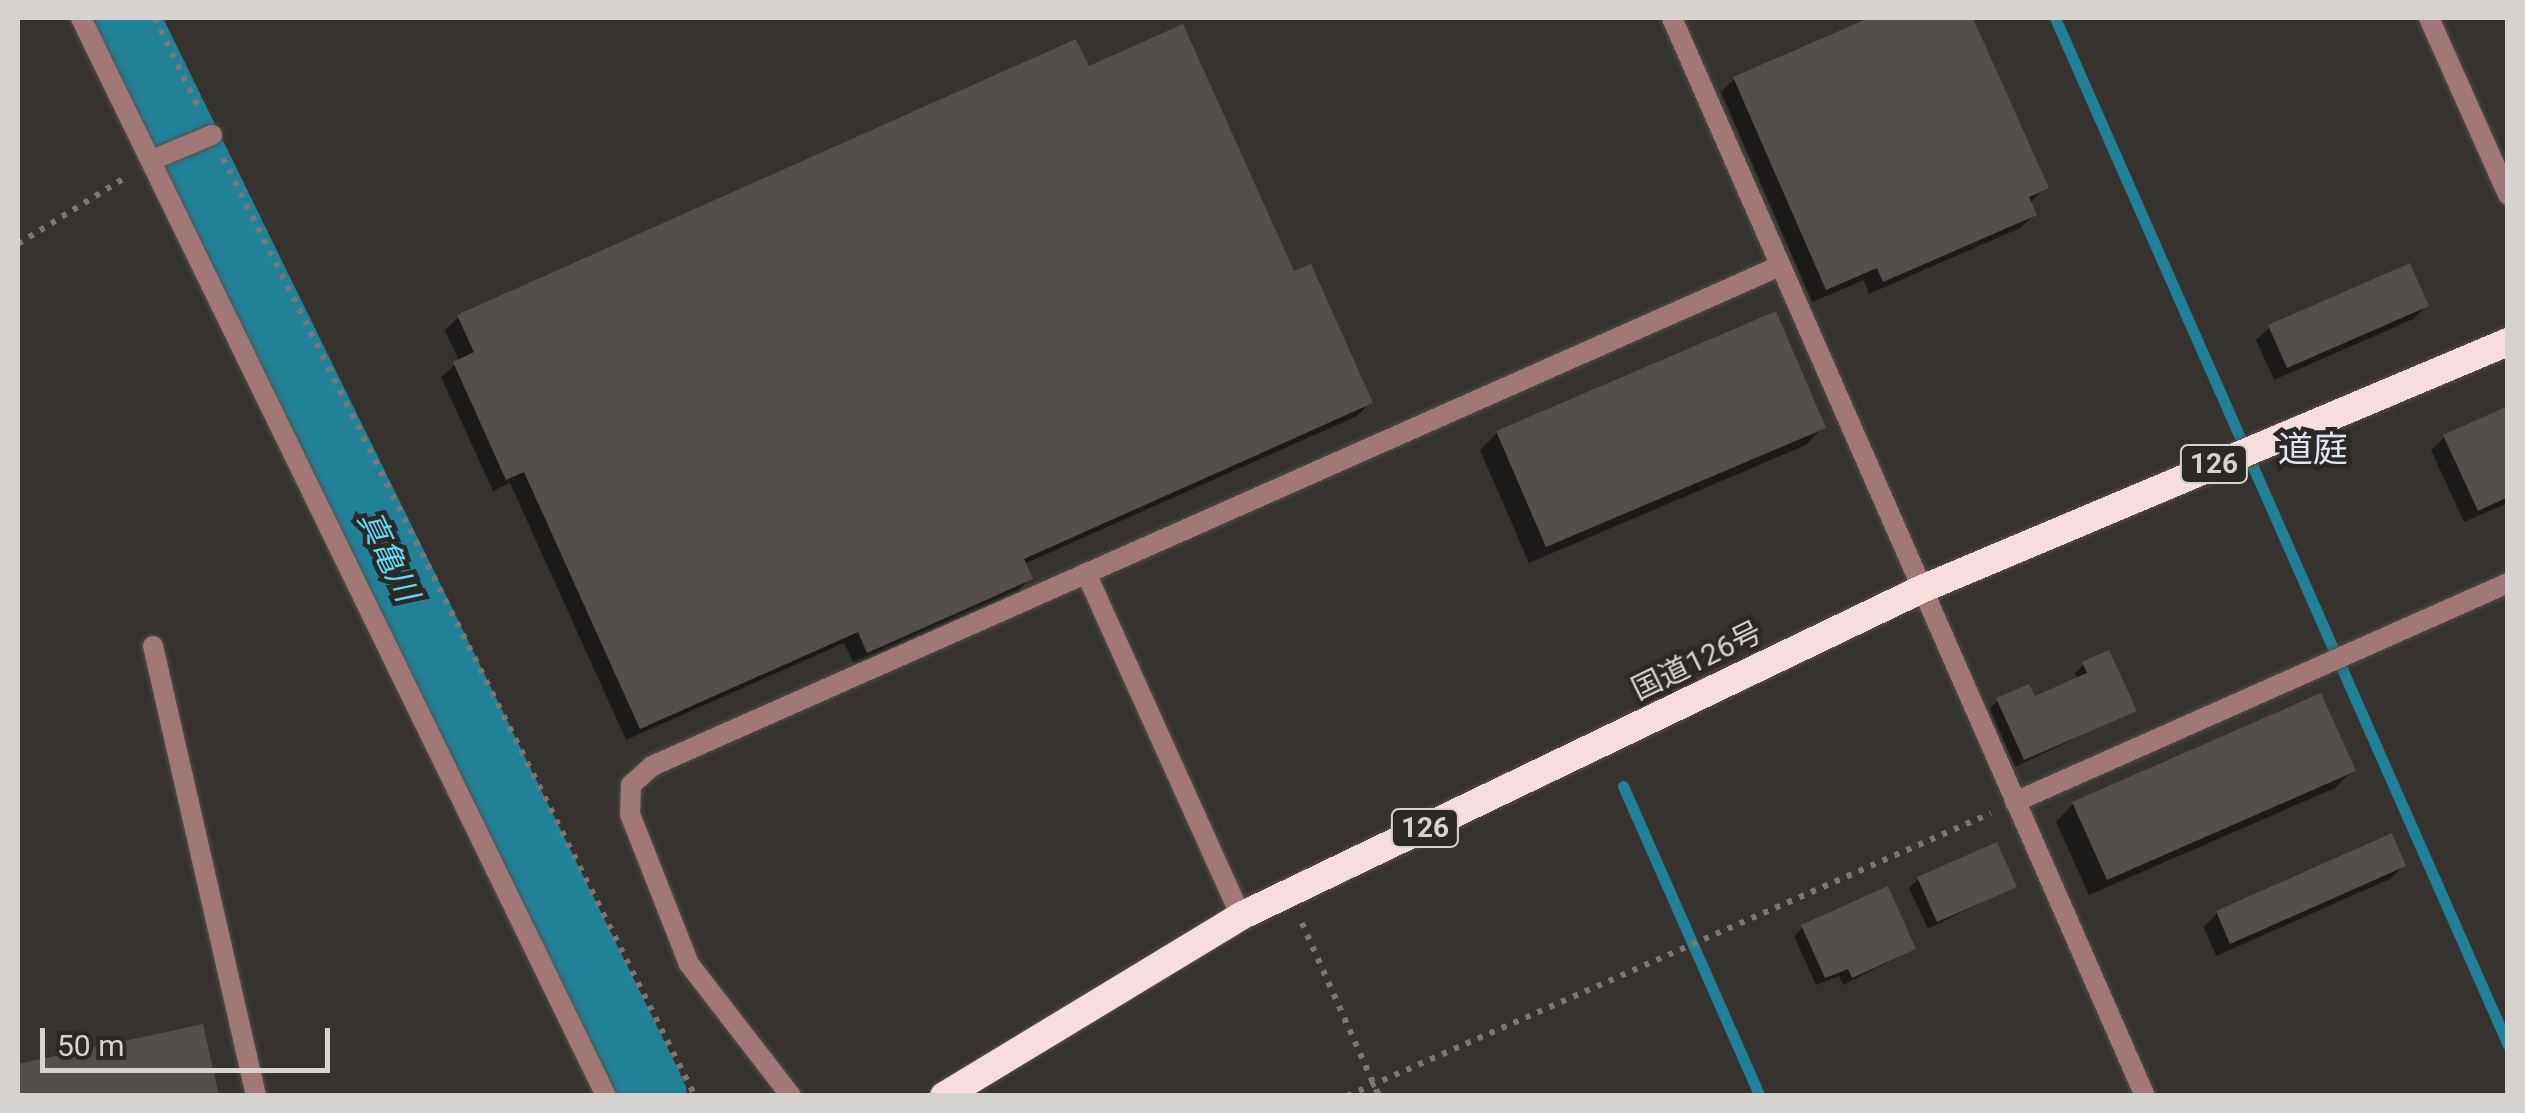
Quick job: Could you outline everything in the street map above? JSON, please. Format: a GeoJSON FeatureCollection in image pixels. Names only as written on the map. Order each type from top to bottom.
{"type":"FeatureCollection","features":[{"type":"Feature","properties":{"kind":"highway","name":"国道126号"},"geometry":{"type":"LineString","coordinates":[[944,1096],[1241,916],[1288,893],[1922,589],[2508,342]]}},
{"type":"Feature","properties":{"kind":"street"},"geometry":{"type":"LineString","coordinates":[[81,18],[606,1096]]}},
{"type":"Feature","properties":{"kind":"street"},"geometry":{"type":"LineString","coordinates":[[1672,18],[2145,1096]]}},
{"type":"Feature","properties":{"kind":"street"},"geometry":{"type":"LineString","coordinates":[[2429,18],[2508,195]]}},
{"type":"Feature","properties":{"kind":"street"},"geometry":{"type":"LineString","coordinates":[[152,160],[212,135]]}},
{"type":"Feature","properties":{"kind":"street"},"geometry":{"type":"LineString","coordinates":[[790,1096],[689,964],[630,814],[632,785],[652,766],[1780,266]]}},
{"type":"Feature","properties":{"kind":"street"},"geometry":{"type":"LineString","coordinates":[[1086,574],[1241,916]]}},
{"type":"Feature","properties":{"kind":"street"},"geometry":{"type":"LineString","coordinates":[[2016,802],[2508,583]]}},
{"type":"Feature","properties":{"kind":"street"},"geometry":{"type":"LineString","coordinates":[[153,646],[256,1096]]}},
{"type":"Feature","properties":{"kind":"path"},"geometry":{"type":"LineString","coordinates":[[155,18],[695,1096]]}},
{"type":"Feature","properties":{"kind":"path"},"geometry":{"type":"LineString","coordinates":[[18,244],[152,160]]}},
{"type":"Feature","properties":{"kind":"path"},"geometry":{"type":"LineString","coordinates":[[1347,1096],[2016,802]]}},
{"type":"Feature","properties":{"kind":"path"},"geometry":{"type":"LineString","coordinates":[[1288,893],[1378,1096]]}},
{"type":"Feature","properties":{"kind":"building"},"geometry":{"type":"Polygon","coordinates":[[[1869,18],[1973,18],[2049,188],[2029,197],[2037,215],[1883,282],[1877,268],[1826,290],[1733,77],[1869,18]]]}},
{"type":"Feature","properties":{"kind":"building"},"geometry":{"type":"Polygon","coordinates":[[[1183,24],[1294,271],[1311,264],[1373,403],[1024,559],[1033,579],[867,653],[858,632],[640,729],[524,472],[506,480],[453,362],[474,352],[457,315],[1076,39],[1089,66],[1183,24]]]}},
{"type":"Feature","properties":{"kind":"building"},"geometry":{"type":"Polygon","coordinates":[[[2410,263],[2429,306],[2287,368],[2268,325],[2410,263]]]}},
{"type":"Feature","properties":{"kind":"building"},"geometry":{"type":"Polygon","coordinates":[[[1776,311],[1826,428],[1546,547],[1496,431],[1776,311]]]}},
{"type":"Feature","properties":{"kind":"building"},"geometry":{"type":"Polygon","coordinates":[[[2508,406],[2508,497],[2478,511],[2443,435],[2508,406]]]}},
{"type":"Feature","properties":{"kind":"building"},"geometry":{"type":"Polygon","coordinates":[[[2109,650],[2137,711],[2024,760],[1996,698],[2029,684],[2035,696],[2087,673],[2082,662],[2109,650]]]}},
{"type":"Feature","properties":{"kind":"building"},"geometry":{"type":"Polygon","coordinates":[[[2321,693],[2356,771],[2107,880],[2072,802],[2321,693]]]}},
{"type":"Feature","properties":{"kind":"building"},"geometry":{"type":"Polygon","coordinates":[[[2392,833],[2406,866],[2230,944],[2216,911],[2392,833]]]}},
{"type":"Feature","properties":{"kind":"building"},"geometry":{"type":"Polygon","coordinates":[[[1997,842],[2017,887],[1937,922],[1917,877],[1997,842]]]}},
{"type":"Feature","properties":{"kind":"building"},"geometry":{"type":"Polygon","coordinates":[[[1888,886],[1916,949],[1852,978],[1848,969],[1825,978],[1801,925],[1888,886]]]}},
{"type":"Feature","properties":{"kind":"building"},"geometry":{"type":"Polygon","coordinates":[[[203,1024],[219,1096],[18,1096],[18,1064],[203,1024]]]}},
{"type":"Feature","properties":{"kind":"waterway","name":"真亀川"},"geometry":{"type":"LineString","coordinates":[[124,18],[652,1096]]}},
{"type":"Feature","properties":{"kind":"waterway"},"geometry":{"type":"LineString","coordinates":[[2055,18],[2508,1045]]}},
{"type":"Feature","properties":{"kind":"waterway"},"geometry":{"type":"LineString","coordinates":[[1623,786],[1760,1096]]}},
{"type":"Feature","properties":{"kind":"district","name":"道庭"},"geometry":{"type":"Point","coordinates":[2313,450]}}]}
